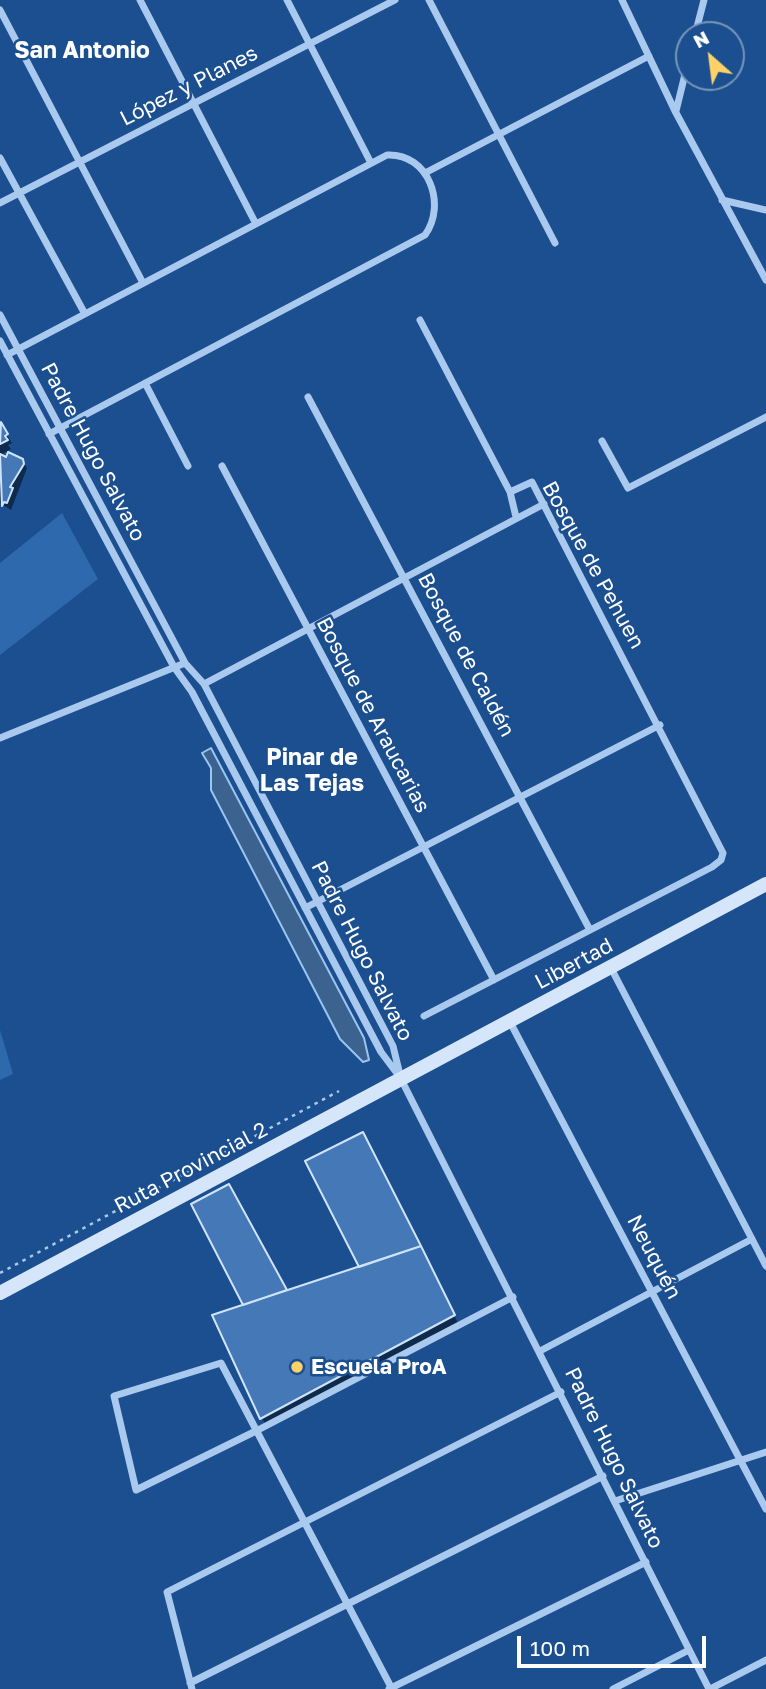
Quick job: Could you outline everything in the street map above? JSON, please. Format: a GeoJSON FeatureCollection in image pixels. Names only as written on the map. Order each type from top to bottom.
{"type":"FeatureCollection","features":[{"type":"Feature","properties":{"kind":"main road","name":"Libertad"},"geometry":{"type":"LineString","coordinates":[[401,1079],[766,884]]}},
{"type":"Feature","properties":{"kind":"main road","name":"Ruta Provincial 2"},"geometry":{"type":"LineString","coordinates":[[0,1293],[401,1079]]}},
{"type":"Feature","properties":{"kind":"street"},"geometry":{"type":"LineString","coordinates":[[140,0],[256,224]]}},
{"type":"Feature","properties":{"kind":"street"},"geometry":{"type":"LineString","coordinates":[[287,0],[371,163]]}},
{"type":"Feature","properties":{"kind":"street","name":"López y Planes"},"geometry":{"type":"LineString","coordinates":[[0,202],[395,0]]}},
{"type":"Feature","properties":{"kind":"street"},"geometry":{"type":"LineString","coordinates":[[429,0],[555,243]]}},
{"type":"Feature","properties":{"kind":"street"},"geometry":{"type":"LineString","coordinates":[[622,0],[676,111],[766,280]]}},
{"type":"Feature","properties":{"kind":"street"},"geometry":{"type":"LineString","coordinates":[[699,21],[704,0]]}},
{"type":"Feature","properties":{"kind":"street"},"geometry":{"type":"LineString","coordinates":[[0,10],[144,283]]}},
{"type":"Feature","properties":{"kind":"street"},"geometry":{"type":"LineString","coordinates":[[425,173],[649,56]]}},
{"type":"Feature","properties":{"kind":"street"},"geometry":{"type":"LineString","coordinates":[[676,111],[681,91]]}},
{"type":"Feature","properties":{"kind":"street"},"geometry":{"type":"LineString","coordinates":[[7,355],[387,155],[405,156],[425,173],[436,206],[432,226],[425,235],[49,434]]}},
{"type":"Feature","properties":{"kind":"street"},"geometry":{"type":"LineString","coordinates":[[0,158],[85,314]]}},
{"type":"Feature","properties":{"kind":"street"},"geometry":{"type":"LineString","coordinates":[[722,200],[766,210]]}},
{"type":"Feature","properties":{"kind":"street","name":"Padre Hugo Salvato"},"geometry":{"type":"LineString","coordinates":[[0,315],[186,663],[204,684],[393,1046],[401,1079]]}},
{"type":"Feature","properties":{"kind":"street","name":"Bosque de Pehuen"},"geometry":{"type":"LineString","coordinates":[[420,320],[510,492],[532,482],[660,725],[723,853],[721,860],[712,867],[590,930]]}},
{"type":"Feature","properties":{"kind":"street","name":"Padre Hugo Salvato"},"geometry":{"type":"LineString","coordinates":[[0,341],[174,667],[192,692],[381,1052],[401,1079],[710,1689]]}},
{"type":"Feature","properties":{"kind":"street"},"geometry":{"type":"LineString","coordinates":[[145,383],[188,466]]}},
{"type":"Feature","properties":{"kind":"street","name":"Bosque de Caldén"},"geometry":{"type":"LineString","coordinates":[[308,397],[590,930]]}},
{"type":"Feature","properties":{"kind":"street"},"geometry":{"type":"LineString","coordinates":[[602,441],[628,488],[766,416]]}},
{"type":"Feature","properties":{"kind":"street","name":"Bosque de Araucarias"},"geometry":{"type":"LineString","coordinates":[[222,466],[494,980]]}},
{"type":"Feature","properties":{"kind":"street"},"geometry":{"type":"LineString","coordinates":[[510,492],[516,517]]}},
{"type":"Feature","properties":{"kind":"street"},"geometry":{"type":"LineString","coordinates":[[204,684],[544,504]]}},
{"type":"Feature","properties":{"kind":"street"},"geometry":{"type":"LineString","coordinates":[[0,738],[186,663]]}},
{"type":"Feature","properties":{"kind":"street"},"geometry":{"type":"LineString","coordinates":[[306,908],[660,725]]}},
{"type":"Feature","properties":{"kind":"street"},"geometry":{"type":"LineString","coordinates":[[424,1016],[590,930]]}},
{"type":"Feature","properties":{"kind":"street"},"geometry":{"type":"LineString","coordinates":[[611,968],[766,1266]]}},
{"type":"Feature","properties":{"kind":"street","name":"Neuquén"},"geometry":{"type":"LineString","coordinates":[[510,1022],[766,1509]]}},
{"type":"Feature","properties":{"kind":"street"},"geometry":{"type":"LineString","coordinates":[[541,1351],[752,1239]]}},
{"type":"Feature","properties":{"kind":"street"},"geometry":{"type":"LineString","coordinates":[[513,1297],[258,1430],[136,1490],[114,1396],[221,1363],[258,1430],[391,1689],[646,1562]]}},
{"type":"Feature","properties":{"kind":"street"},"geometry":{"type":"LineString","coordinates":[[561,1392],[167,1592],[191,1686],[347,1602],[603,1476]]}},
{"type":"Feature","properties":{"kind":"street"},"geometry":{"type":"LineString","coordinates":[[615,1501],[766,1452]]}},
{"type":"Feature","properties":{"kind":"street"},"geometry":{"type":"LineString","coordinates":[[613,1689],[689,1650]]}},
{"type":"Feature","properties":{"kind":"street"},"geometry":{"type":"LineString","coordinates":[[710,1689],[766,1660]]}},
{"type":"Feature","properties":{"kind":"path"},"geometry":{"type":"LineString","coordinates":[[0,1273],[339,1091]]}},
{"type":"Feature","properties":{"kind":"shaded area"},"geometry":{"type":"Polygon","coordinates":[[[62,513],[98,579],[0,655],[0,563],[62,513]]]}},
{"type":"Feature","properties":{"kind":"shaded area"},"geometry":{"type":"Polygon","coordinates":[[[211,748],[364,1038],[369,1060],[363,1062],[340,1039],[211,790],[211,768],[202,753],[211,748]]]}},
{"type":"Feature","properties":{"kind":"shaded area"},"geometry":{"type":"Polygon","coordinates":[[[0,1030],[13,1074],[0,1080],[0,1030]]]}},
{"type":"Feature","properties":{"kind":"building"},"geometry":{"type":"Polygon","coordinates":[[[1,422],[8,434],[5,436],[8,440],[0,444],[1,422]]]}},
{"type":"Feature","properties":{"kind":"building"},"geometry":{"type":"Polygon","coordinates":[[[8,452],[23,459],[24,464],[10,487],[13,488],[7,503],[4,502],[2,506],[0,454],[6,457],[8,452]]]}},
{"type":"Feature","properties":{"kind":"building"},"geometry":{"type":"Polygon","coordinates":[[[363,1132],[421,1246],[359,1267],[305,1161],[363,1132]]]}},
{"type":"Feature","properties":{"kind":"building"},"geometry":{"type":"Polygon","coordinates":[[[229,1184],[287,1290],[243,1305],[191,1204],[229,1184]]]}},
{"type":"Feature","properties":{"kind":"building","name":"Escuela ProA"},"geometry":{"type":"Polygon","coordinates":[[[421,1246],[455,1315],[260,1419],[212,1315],[421,1246]]]}},
{"type":"Feature","properties":{"kind":"place","name":"Escuela ProA"},"geometry":{"type":"Point","coordinates":[297,1367]}},
{"type":"Feature","properties":{"kind":"district","name":"San Antonio"},"geometry":{"type":"Point","coordinates":[82,51]}},
{"type":"Feature","properties":{"kind":"district","name":"Pinar de Las Tejas"},"geometry":{"type":"Point","coordinates":[312,771]}}]}
